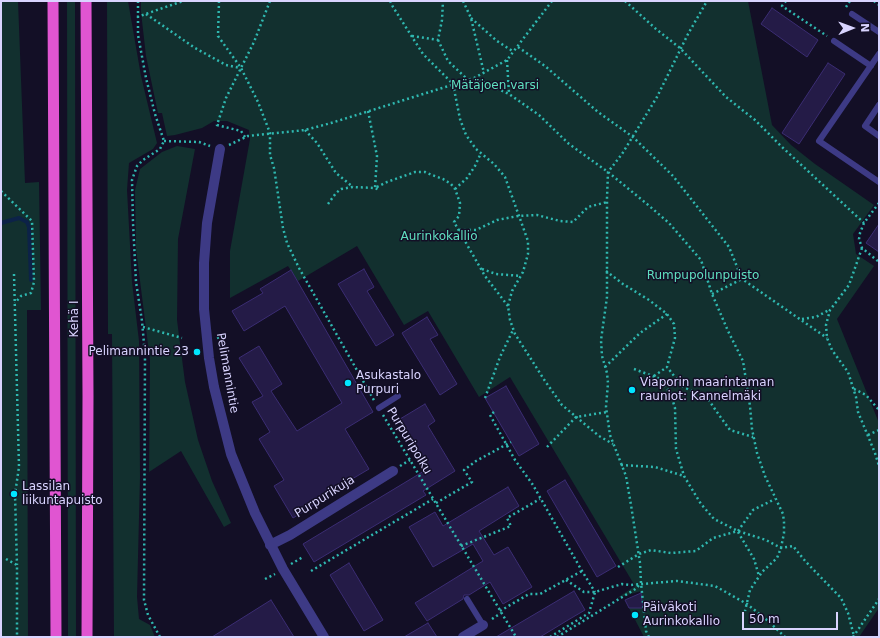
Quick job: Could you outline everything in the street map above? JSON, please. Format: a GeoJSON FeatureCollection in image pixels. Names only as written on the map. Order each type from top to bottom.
{"type":"FeatureCollection","features":[{"type":"Feature","properties":{"kind":"highway","name":"Kehä I"},"geometry":{"type":"LineString","coordinates":[[53,1],[56,637]]}},
{"type":"Feature","properties":{"kind":"highway","name":"Kehä I"},"geometry":{"type":"LineString","coordinates":[[86,1],[88,372],[87,637]]}},
{"type":"Feature","properties":{"kind":"street","name":"Pelimannintie"},"geometry":{"type":"LineString","coordinates":[[220,150],[207,223],[204,263],[204,309],[209,358],[221,418],[231,454],[270,544],[283,569],[324,637]]}},
{"type":"Feature","properties":{"kind":"street","name":"Purpurikuja"},"geometry":{"type":"LineString","coordinates":[[270,544],[290,535],[393,471]]}},
{"type":"Feature","properties":{"kind":"street"},"geometry":{"type":"LineString","coordinates":[[463,637],[483,625]]}},
{"type":"Feature","properties":{"kind":"lane"},"geometry":{"type":"LineString","coordinates":[[852,14],[879,32]]}},
{"type":"Feature","properties":{"kind":"lane"},"geometry":{"type":"LineString","coordinates":[[834,41],[871,66]]}},
{"type":"Feature","properties":{"kind":"lane"},"geometry":{"type":"LineString","coordinates":[[879,54],[820,141],[879,182]]}},
{"type":"Feature","properties":{"kind":"lane"},"geometry":{"type":"LineString","coordinates":[[879,105],[865,126],[879,136]]}},
{"type":"Feature","properties":{"kind":"lane"},"geometry":{"type":"LineString","coordinates":[[379,408],[398,396]]}},
{"type":"Feature","properties":{"kind":"lane"},"geometry":{"type":"LineString","coordinates":[[467,599],[483,625]]}},
{"type":"Feature","properties":{"kind":"path"},"geometry":{"type":"LineString","coordinates":[[138,1],[138,35],[146,78],[155,114],[164,141],[160,149],[142,160],[137,166],[132,180],[132,223],[136,282],[143,327],[145,355],[144,600],[148,615],[160,637]]}},
{"type":"Feature","properties":{"kind":"path"},"geometry":{"type":"LineString","coordinates":[[138,17],[183,1]]}},
{"type":"Feature","properties":{"kind":"path"},"geometry":{"type":"LineString","coordinates":[[219,1],[218,36],[241,68],[258,102],[270,133]]}},
{"type":"Feature","properties":{"kind":"path"},"geometry":{"type":"LineString","coordinates":[[245,137],[241,131],[217,125],[226,98],[254,42],[270,1]]}},
{"type":"Feature","properties":{"kind":"path"},"geometry":{"type":"LineString","coordinates":[[390,1],[423,54],[453,84],[460,119],[466,135],[476,149],[494,164],[505,177],[528,241],[528,254],[521,276],[512,291],[508,306],[513,330],[562,405],[599,436],[613,444]]}},
{"type":"Feature","properties":{"kind":"path"},"geometry":{"type":"LineString","coordinates":[[443,1],[442,20],[438,40],[448,61],[468,79]]}},
{"type":"Feature","properties":{"kind":"path"},"geometry":{"type":"LineString","coordinates":[[463,1],[471,18],[484,73]]}},
{"type":"Feature","properties":{"kind":"path"},"geometry":{"type":"LineString","coordinates":[[164,141],[199,142],[220,150],[245,137],[304,130],[331,123],[474,78],[507,60],[552,1]]}},
{"type":"Feature","properties":{"kind":"path"},"geometry":{"type":"LineString","coordinates":[[625,1],[680,48],[726,97],[755,120],[864,223]]}},
{"type":"Feature","properties":{"kind":"path"},"geometry":{"type":"LineString","coordinates":[[649,637],[646,631],[640,583],[639,554],[626,476],[610,435],[606,412],[608,383],[602,356],[601,340],[607,297],[606,271],[608,172],[622,154],[660,90],[680,48],[707,1]]}},
{"type":"Feature","properties":{"kind":"path"},"geometry":{"type":"LineString","coordinates":[[786,1],[782,6],[834,41]]}},
{"type":"Feature","properties":{"kind":"path"},"geometry":{"type":"LineString","coordinates":[[874,1],[879,5]]}},
{"type":"Feature","properties":{"kind":"path"},"geometry":{"type":"LineString","coordinates":[[146,14],[195,48],[226,65],[241,68]]}},
{"type":"Feature","properties":{"kind":"path"},"geometry":{"type":"LineString","coordinates":[[471,18],[497,41],[514,52]]}},
{"type":"Feature","properties":{"kind":"path"},"geometry":{"type":"LineString","coordinates":[[411,36],[438,40]]}},
{"type":"Feature","properties":{"kind":"path"},"geometry":{"type":"LineString","coordinates":[[518,47],[545,66],[598,112],[632,137],[673,176],[728,246],[742,279],[827,338]]}},
{"type":"Feature","properties":{"kind":"path"},"geometry":{"type":"LineString","coordinates":[[507,60],[509,94]]}},
{"type":"Feature","properties":{"kind":"path"},"geometry":{"type":"LineString","coordinates":[[474,78],[509,94],[539,115],[569,144],[608,172],[669,223],[701,260],[712,294],[743,361],[747,381],[753,437],[759,459],[775,499],[783,514],[784,522],[782,548],[777,558],[762,572],[750,590],[744,611]]}},
{"type":"Feature","properties":{"kind":"path"},"geometry":{"type":"LineString","coordinates":[[368,111],[378,156],[376,188]]}},
{"type":"Feature","properties":{"kind":"path"},"geometry":{"type":"LineString","coordinates":[[304,130],[317,143],[336,173],[353,187]]}},
{"type":"Feature","properties":{"kind":"path","name":"Purpuripolku"},"geometry":{"type":"LineString","coordinates":[[270,133],[270,155],[274,168],[287,243],[299,268],[379,408],[516,637]]}},
{"type":"Feature","properties":{"kind":"path"},"geometry":{"type":"LineString","coordinates":[[455,189],[468,178],[480,153]]}},
{"type":"Feature","properties":{"kind":"path"},"geometry":{"type":"LineString","coordinates":[[328,204],[341,188],[376,188],[415,172],[425,172],[443,179],[455,189],[460,203],[459,216],[454,222],[458,230],[481,269],[508,306]]}},
{"type":"Feature","properties":{"kind":"path"},"geometry":{"type":"LineString","coordinates":[[1,191],[32,221],[34,282],[31,292],[21,296],[15,303]]}},
{"type":"Feature","properties":{"kind":"path"},"geometry":{"type":"LineString","coordinates":[[458,230],[476,230],[497,220],[518,216],[537,215],[560,221],[573,222],[588,207],[607,202]]}},
{"type":"Feature","properties":{"kind":"path"},"geometry":{"type":"LineString","coordinates":[[879,203],[864,223],[859,239],[862,248],[879,262]]}},
{"type":"Feature","properties":{"kind":"path"},"geometry":{"type":"LineString","coordinates":[[862,248],[849,285],[830,310],[826,325],[827,338],[832,350],[848,372],[858,412],[879,466]]}},
{"type":"Feature","properties":{"kind":"path"},"geometry":{"type":"LineString","coordinates":[[481,269],[496,274],[521,276]]}},
{"type":"Feature","properties":{"kind":"path"},"geometry":{"type":"LineString","coordinates":[[606,271],[667,314],[674,324],[675,338],[667,367],[654,376]]}},
{"type":"Feature","properties":{"kind":"path"},"geometry":{"type":"LineString","coordinates":[[14,274],[18,467],[15,494],[17,637]]}},
{"type":"Feature","properties":{"kind":"path"},"geometry":{"type":"LineString","coordinates":[[712,294],[742,279]]}},
{"type":"Feature","properties":{"kind":"path"},"geometry":{"type":"LineString","coordinates":[[801,319],[816,317],[830,310]]}},
{"type":"Feature","properties":{"kind":"path"},"geometry":{"type":"LineString","coordinates":[[605,367],[640,333],[667,314]]}},
{"type":"Feature","properties":{"kind":"path"},"geometry":{"type":"LineString","coordinates":[[143,327],[182,338]]}},
{"type":"Feature","properties":{"kind":"path"},"geometry":{"type":"LineString","coordinates":[[485,398],[500,357],[513,330]]}},
{"type":"Feature","properties":{"kind":"path"},"geometry":{"type":"LineString","coordinates":[[667,367],[682,386],[708,398],[730,430],[753,437]]}},
{"type":"Feature","properties":{"kind":"path"},"geometry":{"type":"LineString","coordinates":[[634,369],[658,378],[670,392],[675,408],[676,448],[684,476],[701,504],[714,519],[738,531],[766,540],[782,548],[793,546],[806,562],[841,598],[848,614],[853,636]]}},
{"type":"Feature","properties":{"kind":"path"},"geometry":{"type":"LineString","coordinates":[[853,389],[866,395],[879,410]]}},
{"type":"Feature","properties":{"kind":"path"},"geometry":{"type":"LineString","coordinates":[[494,412],[490,415],[515,460],[533,484],[540,499],[595,592],[589,613],[550,637]]}},
{"type":"Feature","properties":{"kind":"path"},"geometry":{"type":"LineString","coordinates":[[547,447],[576,417],[606,412]]}},
{"type":"Feature","properties":{"kind":"path"},"geometry":{"type":"LineString","coordinates":[[868,435],[879,430]]}},
{"type":"Feature","properties":{"kind":"path"},"geometry":{"type":"LineString","coordinates":[[436,503],[472,482],[464,470],[476,461],[511,442]]}},
{"type":"Feature","properties":{"kind":"path"},"geometry":{"type":"LineString","coordinates":[[621,465],[654,467],[684,476]]}},
{"type":"Feature","properties":{"kind":"path"},"geometry":{"type":"LineString","coordinates":[[311,571],[433,499]]}},
{"type":"Feature","properties":{"kind":"path"},"geometry":{"type":"LineString","coordinates":[[461,546],[511,526],[507,518],[540,499]]}},
{"type":"Feature","properties":{"kind":"path"},"geometry":{"type":"LineString","coordinates":[[618,568],[639,554],[651,550],[671,553],[696,552],[713,538],[738,531],[753,510],[775,499]]}},
{"type":"Feature","properties":{"kind":"path"},"geometry":{"type":"LineString","coordinates":[[738,531],[754,559],[760,576]]}},
{"type":"Feature","properties":{"kind":"path"},"geometry":{"type":"LineString","coordinates":[[6,559],[17,565]]}},
{"type":"Feature","properties":{"kind":"path"},"geometry":{"type":"LineString","coordinates":[[500,610],[529,594],[540,594],[582,571]]}},
{"type":"Feature","properties":{"kind":"path"},"geometry":{"type":"LineString","coordinates":[[566,580],[584,592],[595,592],[622,584],[630,585],[677,581],[715,586],[746,604],[767,620],[785,637]]}},
{"type":"Feature","properties":{"kind":"path"},"geometry":{"type":"LineString","coordinates":[[557,637],[637,588],[640,583]]}},
{"type":"Feature","properties":{"kind":"path"},"geometry":{"type":"LineString","coordinates":[[853,636],[879,599]]}},
{"type":"Feature","properties":{"kind":"green space"},"geometry":{"type":"Polygon","coordinates":[[[1,1],[18,1],[25,183],[39,182],[41,310],[27,310],[28,637],[1,637],[1,1]]]}},
{"type":"Feature","properties":{"kind":"green space"},"geometry":{"type":"Polygon","coordinates":[[[67,1],[75,1],[76,637],[68,637],[67,1]]]}},
{"type":"Feature","properties":{"kind":"green space"},"geometry":{"type":"Polygon","coordinates":[[[107,1],[128,1],[141,76],[157,143],[153,149],[129,163],[127,190],[132,282],[139,341],[140,477],[137,597],[139,619],[150,625],[155,637],[114,637],[112,334],[108,334],[107,1]]]}},
{"type":"Feature","properties":{"kind":"green space"},"geometry":{"type":"Polygon","coordinates":[[[141,1],[748,1],[772,125],[791,145],[815,164],[874,205],[853,234],[856,254],[874,266],[837,319],[879,423],[879,608],[859,637],[644,637],[629,608],[643,608],[641,591],[617,598],[635,586],[510,377],[479,397],[428,311],[404,325],[357,246],[298,281],[288,266],[230,298],[230,251],[250,139],[249,130],[227,121],[214,121],[202,128],[167,136],[162,113],[158,113],[146,56],[141,1]]]}},
{"type":"Feature","properties":{"kind":"green space"},"geometry":{"type":"Polygon","coordinates":[[[177,146],[195,149],[178,239],[177,320],[185,382],[198,440],[212,481],[231,523],[224,527],[181,451],[149,472],[150,360],[136,249],[135,190],[140,169],[162,152],[177,146]]]}},
{"type":"Feature","properties":{"kind":"building"},"geometry":{"type":"Polygon","coordinates":[[[772,8],[818,40],[807,57],[761,24],[772,8]]]}},
{"type":"Feature","properties":{"kind":"building"},"geometry":{"type":"Polygon","coordinates":[[[828,63],[845,74],[799,144],[782,133],[828,63]]]}},
{"type":"Feature","properties":{"kind":"building"},"geometry":{"type":"Polygon","coordinates":[[[879,224],[879,252],[866,243],[879,224]]]}},
{"type":"Feature","properties":{"kind":"building"},"geometry":{"type":"Polygon","coordinates":[[[364,269],[374,287],[367,291],[394,335],[376,346],[338,284],[364,269]]]}},
{"type":"Feature","properties":{"kind":"building"},"geometry":{"type":"Polygon","coordinates":[[[291,270],[373,412],[345,429],[369,469],[325,495],[327,497],[293,518],[274,486],[284,480],[259,439],[270,432],[252,402],[263,396],[239,358],[259,346],[282,384],[271,391],[297,431],[342,403],[285,306],[244,331],[232,311],[263,293],[260,289],[291,270]]]}},
{"type":"Feature","properties":{"kind":"building"},"geometry":{"type":"Polygon","coordinates":[[[427,317],[438,335],[430,339],[457,384],[440,395],[402,333],[427,317]]]}},
{"type":"Feature","properties":{"kind":"building"},"geometry":{"type":"Polygon","coordinates":[[[506,386],[539,444],[519,456],[485,398],[506,386]]]}},
{"type":"Feature","properties":{"kind":"building"},"geometry":{"type":"Polygon","coordinates":[[[425,404],[435,421],[428,426],[455,471],[423,491],[426,495],[314,562],[303,544],[429,468],[400,419],[425,404]]]}},
{"type":"Feature","properties":{"kind":"building"},"geometry":{"type":"Polygon","coordinates":[[[565,480],[616,566],[597,577],[547,491],[565,480]]]}},
{"type":"Feature","properties":{"kind":"building"},"geometry":{"type":"Polygon","coordinates":[[[508,487],[519,506],[479,531],[494,555],[508,547],[532,587],[503,604],[490,582],[469,595],[464,595],[463,599],[427,621],[415,603],[483,561],[473,544],[433,567],[409,527],[435,512],[443,526],[508,487]]]}},
{"type":"Feature","properties":{"kind":"building"},"geometry":{"type":"Polygon","coordinates":[[[349,563],[383,620],[364,631],[330,575],[349,563]]]}},
{"type":"Feature","properties":{"kind":"building"},"geometry":{"type":"Polygon","coordinates":[[[574,591],[585,610],[540,637],[496,637],[574,591]]]}},
{"type":"Feature","properties":{"kind":"building"},"geometry":{"type":"Polygon","coordinates":[[[641,593],[643,608],[629,608],[625,600],[641,593]]]}},
{"type":"Feature","properties":{"kind":"building"},"geometry":{"type":"Polygon","coordinates":[[[271,600],[294,637],[212,637],[271,600]]]}},
{"type":"Feature","properties":{"kind":"building"},"geometry":{"type":"Polygon","coordinates":[[[428,623],[437,637],[404,637],[428,623]]]}},
{"type":"Feature","properties":{"kind":"waterway"},"geometry":{"type":"LineString","coordinates":[[1,223],[19,218],[27,222],[29,227],[31,280]]}},
{"type":"Feature","properties":{"kind":"place","name":"Pelimannintie 23"},"geometry":{"type":"Point","coordinates":[197,352]}},
{"type":"Feature","properties":{"kind":"place","name":"Asukastalo Purpuri"},"geometry":{"type":"Point","coordinates":[348,383]}},
{"type":"Feature","properties":{"kind":"place","name":"Viaporin maarintaman rauniot: Kannelmäki"},"geometry":{"type":"Point","coordinates":[632,390]}},
{"type":"Feature","properties":{"kind":"place","name":"Lassilan liikuntapuisto"},"geometry":{"type":"Point","coordinates":[14,494]}},
{"type":"Feature","properties":{"kind":"place","name":"Päiväkoti Aurinkokallio"},"geometry":{"type":"Point","coordinates":[635,615]}},
{"type":"Feature","properties":{"kind":"park label","name":"Mätäjoen varsi"},"geometry":{"type":"Point","coordinates":[495,86]}},
{"type":"Feature","properties":{"kind":"park label","name":"Aurinkokallio"},"geometry":{"type":"Point","coordinates":[439,237]}},
{"type":"Feature","properties":{"kind":"park label","name":"Rumpupolunpuisto"},"geometry":{"type":"Point","coordinates":[703,276]}}]}
